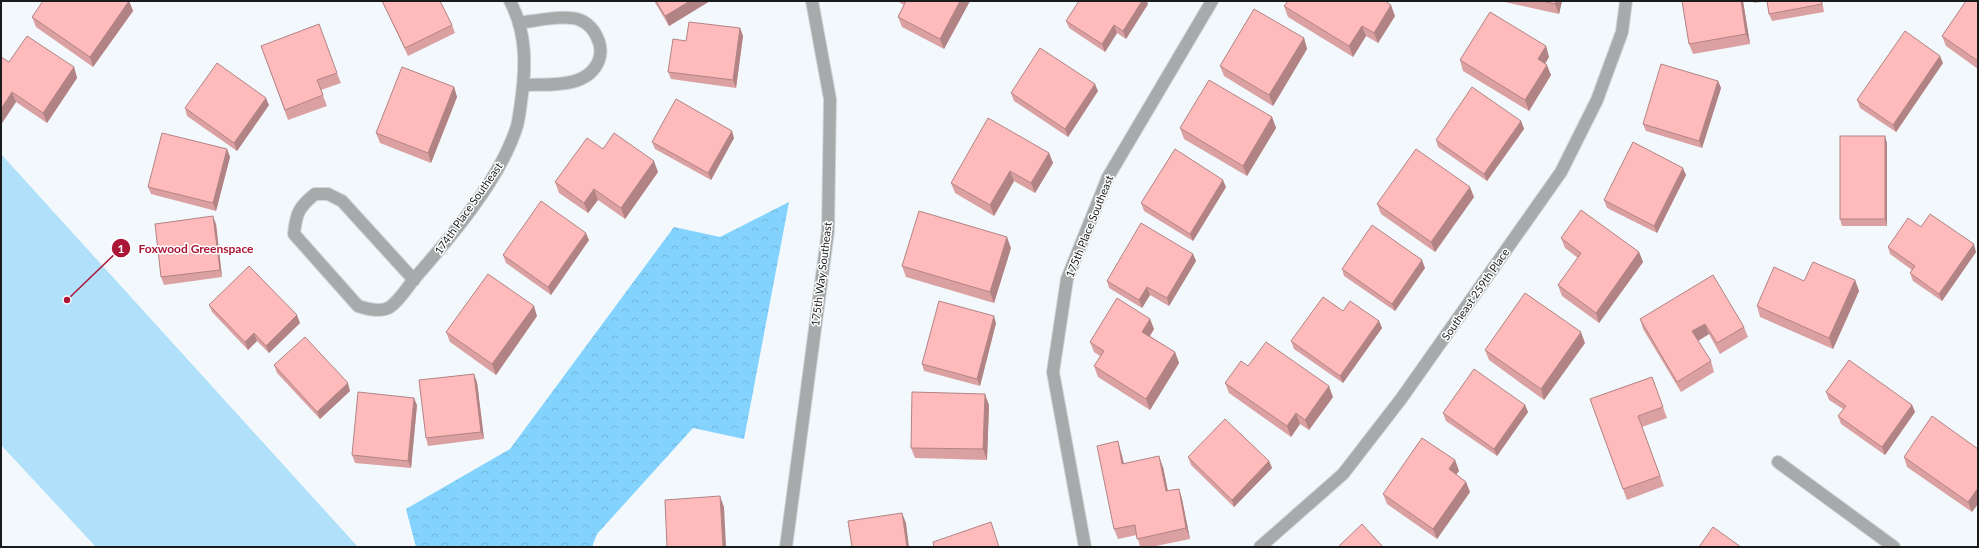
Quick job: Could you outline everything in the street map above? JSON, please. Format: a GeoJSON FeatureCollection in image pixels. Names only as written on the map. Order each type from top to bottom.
{"type":"FeatureCollection","features":[{"type":"Feature","properties":{"kind":"street","name":"174th Place Southeast"},"geometry":{"type":"LineString","coordinates":[[414,280],[342,202],[328,194],[315,194],[301,205],[296,218],[294,234],[358,306],[373,311],[390,308],[414,280],[438,252],[479,197],[503,160],[517,125],[524,85],[525,49],[517,14],[510,1]]}},
{"type":"Feature","properties":{"kind":"street","name":"175th Way Southeast"},"geometry":{"type":"LineString","coordinates":[[786,547],[828,231],[830,99],[812,1]]}},
{"type":"Feature","properties":{"kind":"street","name":"175th Place Southeast"},"geometry":{"type":"LineString","coordinates":[[1085,547],[1053,372],[1067,279],[1108,177],[1212,1]]}},
{"type":"Feature","properties":{"kind":"street","name":"Southeast 259th Place"},"geometry":{"type":"LineString","coordinates":[[1260,547],[1343,474],[1401,399],[1561,172],[1600,93],[1622,32],[1626,1]]}},
{"type":"Feature","properties":{"kind":"street"},"geometry":{"type":"LineString","coordinates":[[519,23],[569,18],[580,20],[589,26],[596,34],[600,44],[600,55],[597,65],[590,74],[581,80],[524,85]]}},
{"type":"Feature","properties":{"kind":"street"},"geometry":{"type":"LineString","coordinates":[[1778,462],[1894,547]]}},
{"type":"Feature","properties":{"kind":"green space"},"geometry":{"type":"Polygon","coordinates":[[[789,202],[744,439],[693,428],[597,534],[592,547],[416,547],[406,509],[510,449],[674,227],[720,237],[789,202]]]}},
{"type":"Feature","properties":{"kind":"shaded area"},"geometry":{"type":"Polygon","coordinates":[[[1,154],[358,547],[96,547],[1,445],[1,154]]]}},
{"type":"Feature","properties":{"kind":"building"},"geometry":{"type":"Polygon","coordinates":[[[43,1],[129,1],[90,57],[32,17],[43,1]]]}},
{"type":"Feature","properties":{"kind":"building"},"geometry":{"type":"Polygon","coordinates":[[[382,1],[440,1],[452,25],[405,48],[382,1]]]}},
{"type":"Feature","properties":{"kind":"building"},"geometry":{"type":"Polygon","coordinates":[[[656,1],[690,1],[665,16],[656,1]]]}},
{"type":"Feature","properties":{"kind":"building"},"geometry":{"type":"Polygon","coordinates":[[[906,1],[960,1],[940,39],[898,17],[906,1]]]}},
{"type":"Feature","properties":{"kind":"building"},"geometry":{"type":"Polygon","coordinates":[[[1079,1],[1142,1],[1123,31],[1114,25],[1102,44],[1066,21],[1079,1]]]}},
{"type":"Feature","properties":{"kind":"building"},"geometry":{"type":"Polygon","coordinates":[[[1288,1],[1385,1],[1391,5],[1374,33],[1362,26],[1349,46],[1284,6],[1288,1]]]}},
{"type":"Feature","properties":{"kind":"building"},"geometry":{"type":"Polygon","coordinates":[[[1542,1],[1556,1],[1555,4],[1542,1]]]}},
{"type":"Feature","properties":{"kind":"building"},"geometry":{"type":"Polygon","coordinates":[[[1682,1],[1741,1],[1746,34],[1689,44],[1682,1]]]}},
{"type":"Feature","properties":{"kind":"building"},"geometry":{"type":"Polygon","coordinates":[[[1767,1],[1821,1],[1822,4],[1769,14],[1767,1]]]}},
{"type":"Feature","properties":{"kind":"building"},"geometry":{"type":"Polygon","coordinates":[[[1966,1],[1978,1],[1978,61],[1942,36],[1966,1]]]}},
{"type":"Feature","properties":{"kind":"building"},"geometry":{"type":"Polygon","coordinates":[[[1254,9],[1304,38],[1269,95],[1220,66],[1254,9]]]}},
{"type":"Feature","properties":{"kind":"building"},"geometry":{"type":"Polygon","coordinates":[[[1490,12],[1546,46],[1538,59],[1547,65],[1525,100],[1460,60],[1490,12]]]}},
{"type":"Feature","properties":{"kind":"building"},"geometry":{"type":"Polygon","coordinates":[[[689,22],[740,28],[733,80],[668,72],[673,39],[686,41],[689,22]]]}},
{"type":"Feature","properties":{"kind":"building"},"geometry":{"type":"Polygon","coordinates":[[[319,24],[337,73],[317,80],[323,95],[285,110],[261,46],[319,24]]]}},
{"type":"Feature","properties":{"kind":"building"},"geometry":{"type":"Polygon","coordinates":[[[1905,31],[1940,56],[1893,125],[1857,100],[1905,31]]]}},
{"type":"Feature","properties":{"kind":"building"},"geometry":{"type":"Polygon","coordinates":[[[27,36],[74,67],[43,113],[12,92],[1,109],[1,57],[9,62],[27,36]]]}},
{"type":"Feature","properties":{"kind":"building"},"geometry":{"type":"Polygon","coordinates":[[[1040,48],[1095,84],[1065,129],[1011,93],[1040,48]]]}},
{"type":"Feature","properties":{"kind":"building"},"geometry":{"type":"Polygon","coordinates":[[[217,63],[266,98],[234,143],[185,108],[217,63]]]}},
{"type":"Feature","properties":{"kind":"building"},"geometry":{"type":"Polygon","coordinates":[[[1661,64],[1718,81],[1699,141],[1643,124],[1661,64]]]}},
{"type":"Feature","properties":{"kind":"building"},"geometry":{"type":"Polygon","coordinates":[[[402,67],[454,87],[428,153],[376,133],[402,67]]]}},
{"type":"Feature","properties":{"kind":"building"},"geometry":{"type":"Polygon","coordinates":[[[1209,80],[1272,117],[1243,166],[1180,128],[1209,80]]]}},
{"type":"Feature","properties":{"kind":"building"},"geometry":{"type":"Polygon","coordinates":[[[1472,87],[1521,121],[1484,174],[1436,140],[1472,87]]]}},
{"type":"Feature","properties":{"kind":"building"},"geometry":{"type":"Polygon","coordinates":[[[676,99],[732,131],[708,173],[652,142],[676,99]]]}},
{"type":"Feature","properties":{"kind":"building"},"geometry":{"type":"Polygon","coordinates":[[[988,118],[1049,153],[1031,183],[1010,171],[990,205],[951,183],[988,118]]]}},
{"type":"Feature","properties":{"kind":"building"},"geometry":{"type":"Polygon","coordinates":[[[162,133],[227,149],[213,203],[148,187],[162,133]]]}},
{"type":"Feature","properties":{"kind":"building"},"geometry":{"type":"Polygon","coordinates":[[[614,133],[654,161],[621,208],[594,189],[584,203],[555,182],[587,138],[603,149],[614,133]]]}},
{"type":"Feature","properties":{"kind":"building"},"geometry":{"type":"Polygon","coordinates":[[[1840,136],[1885,136],[1885,219],[1840,219],[1840,136]]]}},
{"type":"Feature","properties":{"kind":"building"},"geometry":{"type":"Polygon","coordinates":[[[1633,142],[1683,168],[1654,226],[1604,200],[1633,142]]]}},
{"type":"Feature","properties":{"kind":"building"},"geometry":{"type":"Polygon","coordinates":[[[1175,149],[1223,180],[1190,234],[1141,203],[1175,149]]]}},
{"type":"Feature","properties":{"kind":"building"},"geometry":{"type":"Polygon","coordinates":[[[1416,149],[1470,187],[1431,242],[1377,204],[1416,149]]]}},
{"type":"Feature","properties":{"kind":"building"},"geometry":{"type":"Polygon","coordinates":[[[541,201],[586,233],[548,287],[503,255],[541,201]]]}},
{"type":"Feature","properties":{"kind":"building"},"geometry":{"type":"Polygon","coordinates":[[[1581,210],[1639,252],[1596,313],[1558,285],[1581,253],[1561,238],[1581,210]]]}},
{"type":"Feature","properties":{"kind":"building"},"geometry":{"type":"Polygon","coordinates":[[[919,211],[1007,237],[990,292],[902,266],[919,211]]]}},
{"type":"Feature","properties":{"kind":"building"},"geometry":{"type":"Polygon","coordinates":[[[1930,214],[1974,244],[1939,294],[1910,273],[1915,266],[1888,247],[1908,218],[1921,227],[1930,214]]]}},
{"type":"Feature","properties":{"kind":"building"},"geometry":{"type":"Polygon","coordinates":[[[213,216],[220,270],[161,277],[155,224],[213,216]]]}},
{"type":"Feature","properties":{"kind":"building"},"geometry":{"type":"Polygon","coordinates":[[[1141,223],[1193,254],[1167,298],[1147,287],[1139,300],[1107,281],[1141,223]]]}},
{"type":"Feature","properties":{"kind":"building"},"geometry":{"type":"Polygon","coordinates":[[[1372,225],[1422,260],[1392,304],[1342,269],[1372,225]]]}},
{"type":"Feature","properties":{"kind":"building"},"geometry":{"type":"Polygon","coordinates":[[[1813,262],[1855,280],[1829,338],[1757,306],[1774,267],[1804,281],[1813,262]]]}},
{"type":"Feature","properties":{"kind":"building"},"geometry":{"type":"Polygon","coordinates":[[[249,266],[297,315],[266,346],[254,333],[245,342],[209,305],[249,266]]]}},
{"type":"Feature","properties":{"kind":"building"},"geometry":{"type":"Polygon","coordinates":[[[488,274],[534,306],[492,364],[446,332],[488,274]]]}},
{"type":"Feature","properties":{"kind":"building"},"geometry":{"type":"Polygon","coordinates":[[[1713,275],[1744,327],[1717,343],[1705,324],[1692,331],[1711,361],[1677,382],[1640,319],[1713,275]]]}},
{"type":"Feature","properties":{"kind":"building"},"geometry":{"type":"Polygon","coordinates":[[[1525,293],[1581,332],[1541,389],[1485,350],[1525,293]]]}},
{"type":"Feature","properties":{"kind":"building"},"geometry":{"type":"Polygon","coordinates":[[[1323,297],[1343,311],[1350,301],[1379,321],[1340,376],[1291,341],[1323,297]]]}},
{"type":"Feature","properties":{"kind":"building"},"geometry":{"type":"Polygon","coordinates":[[[1117,298],[1150,319],[1142,332],[1175,352],[1146,399],[1094,366],[1104,351],[1090,342],[1117,298]]]}},
{"type":"Feature","properties":{"kind":"building"},"geometry":{"type":"Polygon","coordinates":[[[939,301],[994,316],[977,379],[922,364],[939,301]]]}},
{"type":"Feature","properties":{"kind":"building"},"geometry":{"type":"Polygon","coordinates":[[[305,337],[348,383],[317,412],[274,365],[305,337]]]}},
{"type":"Feature","properties":{"kind":"building"},"geometry":{"type":"Polygon","coordinates":[[[1266,342],[1329,386],[1305,420],[1296,413],[1287,426],[1225,383],[1241,361],[1248,366],[1266,342]]]}},
{"type":"Feature","properties":{"kind":"building"},"geometry":{"type":"Polygon","coordinates":[[[1849,360],[1912,405],[1882,447],[1838,416],[1846,406],[1826,392],[1849,360]]]}},
{"type":"Feature","properties":{"kind":"building"},"geometry":{"type":"Polygon","coordinates":[[[1474,369],[1525,405],[1494,449],[1443,413],[1474,369]]]}},
{"type":"Feature","properties":{"kind":"building"},"geometry":{"type":"Polygon","coordinates":[[[474,374],[481,432],[426,438],[419,380],[474,374]]]}},
{"type":"Feature","properties":{"kind":"building"},"geometry":{"type":"Polygon","coordinates":[[[1652,377],[1663,407],[1638,416],[1660,476],[1623,489],[1590,399],[1652,377]]]}},
{"type":"Feature","properties":{"kind":"building"},"geometry":{"type":"Polygon","coordinates":[[[358,392],[414,398],[408,461],[352,455],[358,392]]]}},
{"type":"Feature","properties":{"kind":"building"},"geometry":{"type":"Polygon","coordinates":[[[912,392],[985,394],[983,449],[911,448],[912,392]]]}},
{"type":"Feature","properties":{"kind":"building"},"geometry":{"type":"Polygon","coordinates":[[[1932,416],[1978,449],[1978,488],[1968,502],[1904,457],[1932,416]]]}},
{"type":"Feature","properties":{"kind":"building"},"geometry":{"type":"Polygon","coordinates":[[[1225,419],[1269,461],[1232,500],[1188,457],[1225,419]]]}},
{"type":"Feature","properties":{"kind":"building"},"geometry":{"type":"Polygon","coordinates":[[[1422,438],[1455,460],[1449,469],[1466,482],[1433,529],[1383,494],[1422,438]]]}},
{"type":"Feature","properties":{"kind":"building"},"geometry":{"type":"Polygon","coordinates":[[[1118,441],[1122,464],[1159,456],[1166,491],[1179,489],[1186,528],[1137,539],[1135,525],[1114,529],[1097,446],[1118,441]]]}},
{"type":"Feature","properties":{"kind":"building"},"geometry":{"type":"Polygon","coordinates":[[[720,496],[723,547],[667,547],[665,500],[720,496]]]}},
{"type":"Feature","properties":{"kind":"building"},"geometry":{"type":"Polygon","coordinates":[[[902,513],[907,547],[852,547],[848,521],[902,513]]]}},
{"type":"Feature","properties":{"kind":"building"},"geometry":{"type":"Polygon","coordinates":[[[991,522],[999,547],[934,547],[933,542],[991,522]]]}},
{"type":"Feature","properties":{"kind":"building"},"geometry":{"type":"Polygon","coordinates":[[[1362,524],[1383,547],[1338,547],[1362,524]]]}},
{"type":"Feature","properties":{"kind":"building"},"geometry":{"type":"Polygon","coordinates":[[[1713,527],[1741,547],[1699,547],[1713,527]]]}},
{"type":"Feature","properties":{"kind":"place","name":"Foxwood Greenspace"},"geometry":{"type":"Point","coordinates":[67,300]}}]}
